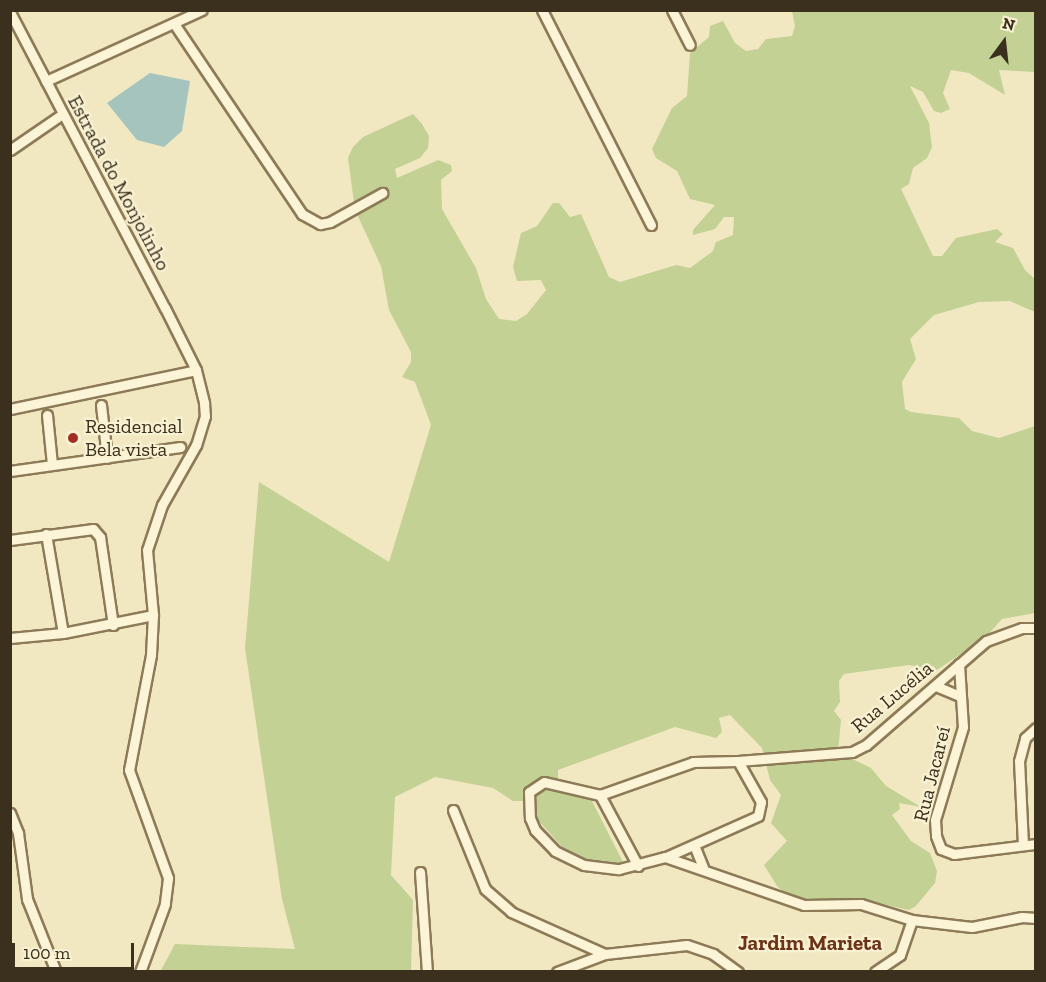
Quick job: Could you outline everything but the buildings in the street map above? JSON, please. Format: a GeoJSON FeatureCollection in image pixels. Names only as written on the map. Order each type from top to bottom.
{"type":"FeatureCollection","features":[{"type":"Feature","properties":{"kind":"street"},"geometry":{"type":"LineString","coordinates":[[45,81],[175,25],[202,10]]}},
{"type":"Feature","properties":{"kind":"street"},"geometry":{"type":"LineString","coordinates":[[542,10],[651,225]]}},
{"type":"Feature","properties":{"kind":"street"},"geometry":{"type":"LineString","coordinates":[[672,10],[690,45]]}},
{"type":"Feature","properties":{"kind":"street","name":"Estrada do Monjolinho"},"geometry":{"type":"LineString","coordinates":[[10,12],[61,115],[196,370],[205,416],[196,445],[162,505],[147,550],[153,615],[149,672],[129,770],[164,865],[167,892],[140,972]]}},
{"type":"Feature","properties":{"kind":"street"},"geometry":{"type":"LineString","coordinates":[[175,25],[302,214],[320,224],[330,222],[382,193]]}},
{"type":"Feature","properties":{"kind":"street"},"geometry":{"type":"LineString","coordinates":[[10,150],[61,115]]}},
{"type":"Feature","properties":{"kind":"street"},"geometry":{"type":"LineString","coordinates":[[10,409],[196,370]]}},
{"type":"Feature","properties":{"kind":"street"},"geometry":{"type":"LineString","coordinates":[[101,405],[107,458]]}},
{"type":"Feature","properties":{"kind":"street"},"geometry":{"type":"LineString","coordinates":[[47,415],[52,464]]}},
{"type":"Feature","properties":{"kind":"street"},"geometry":{"type":"LineString","coordinates":[[10,471],[180,447]]}},
{"type":"Feature","properties":{"kind":"street"},"geometry":{"type":"LineString","coordinates":[[10,540],[88,528],[97,532],[114,625]]}},
{"type":"Feature","properties":{"kind":"street"},"geometry":{"type":"LineString","coordinates":[[46,534],[63,633]]}},
{"type":"Feature","properties":{"kind":"street"},"geometry":{"type":"LineString","coordinates":[[10,638],[114,625],[153,615]]}},
{"type":"Feature","properties":{"kind":"street","name":"Rua Lucélia"},"geometry":{"type":"LineString","coordinates":[[600,795],[693,762],[738,761],[852,752],[866,745],[986,641],[1022,628],[1035,628]]}},
{"type":"Feature","properties":{"kind":"street","name":"Rua Jacareí"},"geometry":{"type":"LineString","coordinates":[[959,664],[963,727],[935,820],[936,836],[941,849],[954,854],[1023,845]]}},
{"type":"Feature","properties":{"kind":"street"},"geometry":{"type":"LineString","coordinates":[[936,686],[960,696]]}},
{"type":"Feature","properties":{"kind":"street"},"geometry":{"type":"LineString","coordinates":[[1035,728],[1025,738],[1019,761],[1023,845],[1035,844]]}},
{"type":"Feature","properties":{"kind":"street"},"geometry":{"type":"LineString","coordinates":[[638,866],[600,795],[544,782],[530,792],[530,818],[545,842],[569,859],[599,868],[638,866],[666,857],[758,816],[761,802],[738,761]]}},
{"type":"Feature","properties":{"kind":"street"},"geometry":{"type":"LineString","coordinates":[[453,810],[485,889],[498,903],[605,954]]}},
{"type":"Feature","properties":{"kind":"street"},"geometry":{"type":"LineString","coordinates":[[10,813],[18,833],[27,899],[57,972]]}},
{"type":"Feature","properties":{"kind":"street"},"geometry":{"type":"LineString","coordinates":[[694,845],[703,867]]}},
{"type":"Feature","properties":{"kind":"street"},"geometry":{"type":"LineString","coordinates":[[666,857],[703,867],[804,905],[861,904],[912,920],[972,927],[1022,917],[1035,918]]}},
{"type":"Feature","properties":{"kind":"street"},"geometry":{"type":"LineString","coordinates":[[420,872],[427,972]]}},
{"type":"Feature","properties":{"kind":"street"},"geometry":{"type":"LineString","coordinates":[[875,972],[900,955],[912,920]]}},
{"type":"Feature","properties":{"kind":"street"},"geometry":{"type":"LineString","coordinates":[[557,972],[605,954],[687,945],[713,954],[738,972]]}},
{"type":"Feature","properties":{"kind":"green space"},"geometry":{"type":"Polygon","coordinates":[[[792,11],[1035,11],[1035,72],[999,70],[1005,95],[969,73],[951,70],[943,93],[950,109],[941,113],[934,111],[923,92],[910,86],[929,123],[932,147],[927,158],[913,168],[909,184],[901,189],[933,256],[942,256],[956,238],[997,229],[1003,234],[995,242],[1013,248],[1025,270],[1036,280],[1035,312],[1010,301],[979,302],[934,315],[910,339],[916,359],[902,382],[905,409],[911,412],[959,418],[972,431],[999,438],[1035,426],[1035,613],[1002,619],[986,637],[937,670],[909,665],[844,674],[839,681],[840,702],[834,711],[841,720],[838,752],[871,768],[886,786],[921,807],[899,803],[900,809],[892,815],[911,841],[930,853],[937,871],[935,883],[915,907],[908,910],[863,899],[792,899],[777,886],[764,865],[787,841],[771,823],[781,795],[770,780],[762,748],[730,715],[719,718],[722,732],[716,738],[675,727],[558,770],[558,787],[591,799],[624,864],[592,863],[566,851],[535,817],[533,801],[513,801],[493,788],[435,777],[395,797],[391,875],[413,900],[411,971],[160,972],[175,944],[295,949],[282,899],[245,648],[259,482],[389,562],[431,425],[415,382],[402,377],[411,362],[411,352],[389,310],[381,266],[355,210],[348,158],[353,147],[363,137],[413,114],[422,124],[429,136],[428,148],[420,158],[395,169],[397,178],[438,160],[451,165],[452,171],[441,180],[442,209],[476,268],[486,299],[499,319],[516,321],[527,314],[546,290],[541,280],[517,281],[513,267],[521,233],[537,226],[553,203],[559,203],[570,217],[581,214],[609,277],[620,282],[676,265],[690,268],[713,251],[716,242],[733,235],[734,217],[724,217],[715,229],[693,235],[693,230],[715,205],[690,199],[677,171],[656,158],[652,149],[672,108],[687,96],[690,53],[709,37],[710,26],[723,21],[735,43],[746,51],[758,49],[766,39],[792,36],[795,26],[792,11]]]}},
{"type":"Feature","properties":{"kind":"water"},"geometry":{"type":"Polygon","coordinates":[[[150,73],[190,81],[182,131],[164,147],[137,140],[107,103],[150,73]]]}},
{"type":"Feature","properties":{"kind":"place","name":"Residencial Bela vista"},"geometry":{"type":"Point","coordinates":[73,438]}},
{"type":"Feature","properties":{"kind":"district","name":"Jardim Marieta"},"geometry":{"type":"Point","coordinates":[810,943]}}]}
